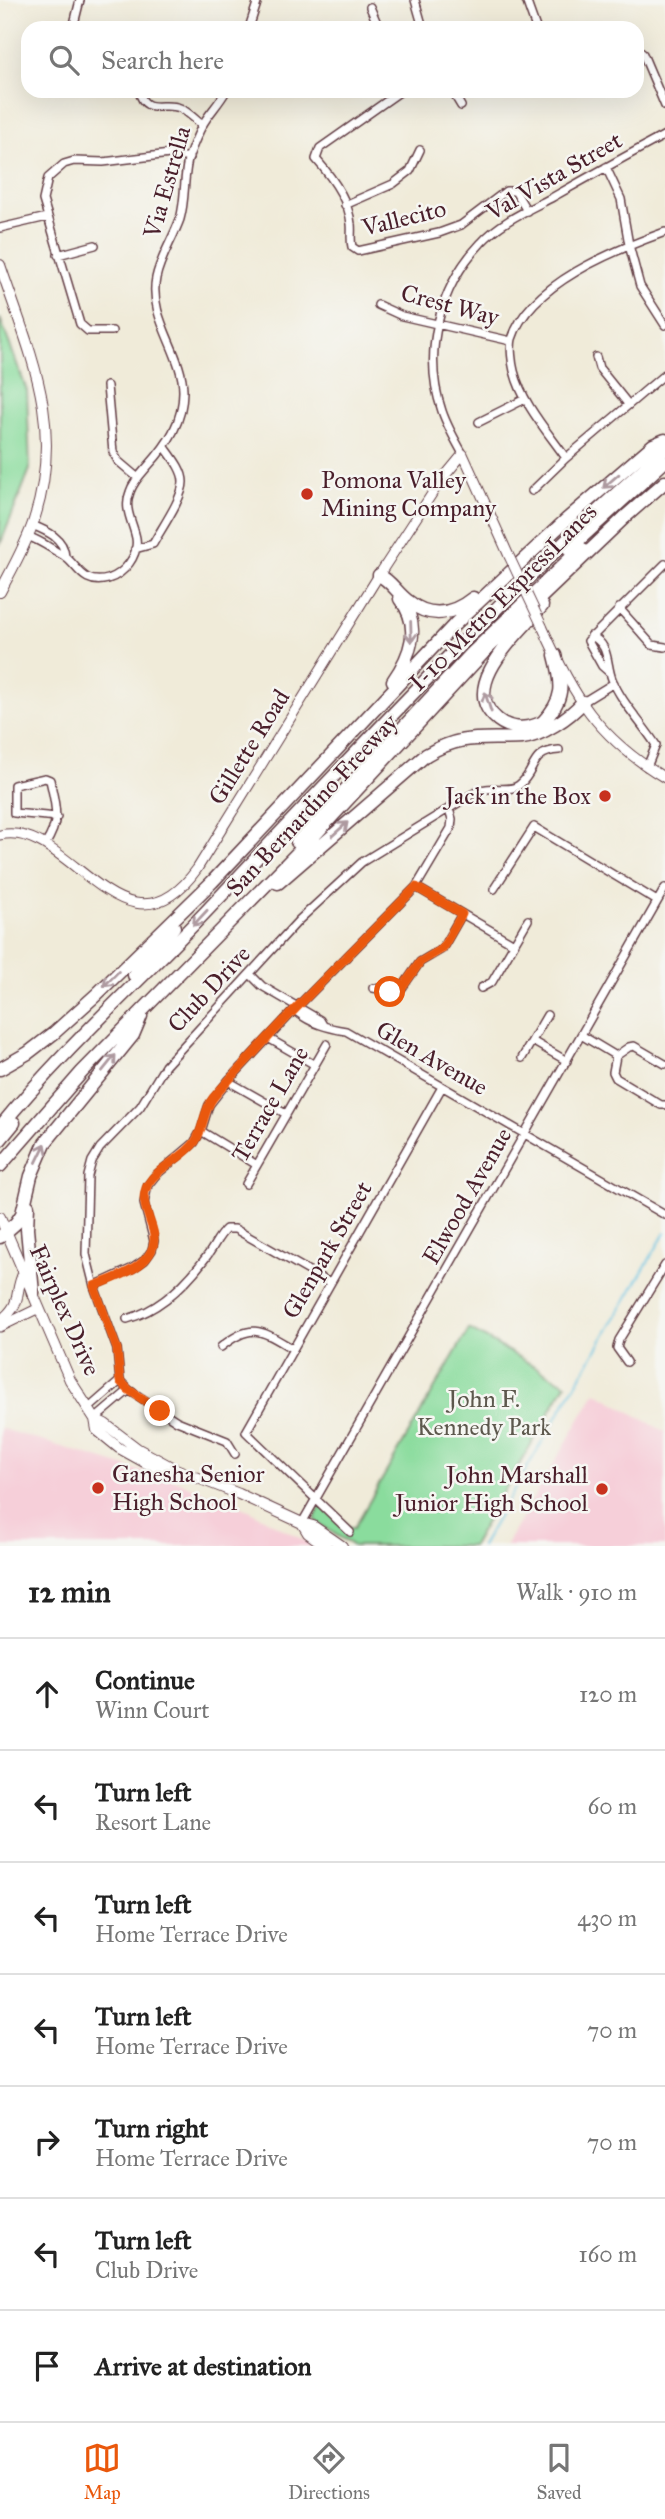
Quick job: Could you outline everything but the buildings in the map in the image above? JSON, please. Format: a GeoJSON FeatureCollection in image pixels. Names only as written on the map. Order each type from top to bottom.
{"type":"FeatureCollection","features":[{"type":"Feature","properties":{"kind":"highway"},"geometry":{"type":"LineString","coordinates":[[0,1069],[54,1033],[212,882],[455,624],[615,477],[653,445],[665,440]]}},
{"type":"Feature","properties":{"kind":"highway","name":"San Bernardino Freeway"},"geometry":{"type":"LineString","coordinates":[[0,1127],[79,1040],[364,743],[560,545],[665,450]]}},
{"type":"Feature","properties":{"kind":"highway","name":"I-10 Metro ExpressLanes"},"geometry":{"type":"LineString","coordinates":[[364,743],[385,734],[540,576],[665,461]]}},
{"type":"Feature","properties":{"kind":"highway","name":"I-10 Metro ExpressLanes"},"geometry":{"type":"LineString","coordinates":[[0,1154],[72,1070],[273,867],[471,654],[665,472]]}},
{"type":"Feature","properties":{"kind":"highway","name":"San Bernardino Freeway"},"geometry":{"type":"LineString","coordinates":[[0,1166],[61,1095],[215,939],[487,649],[665,482]]}},
{"type":"Feature","properties":{"kind":"highway"},"geometry":{"type":"LineString","coordinates":[[379,575],[417,607],[426,612],[444,613],[463,606],[525,558]]}},
{"type":"Feature","properties":{"kind":"highway"},"geometry":{"type":"LineString","coordinates":[[575,565],[492,664],[484,685],[487,706],[500,722],[518,728],[542,723],[573,703],[583,702]]}},
{"type":"Feature","properties":{"kind":"highway"},"geometry":{"type":"LineString","coordinates":[[361,724],[404,665],[412,643],[412,623],[405,605],[379,575]]}},
{"type":"Feature","properties":{"kind":"highway"},"geometry":{"type":"LineString","coordinates":[[542,723],[553,711],[562,688],[555,655]]}},
{"type":"Feature","properties":{"kind":"highway"},"geometry":{"type":"LineString","coordinates":[[215,939],[426,755],[450,743],[477,737],[531,736],[583,702]]}},
{"type":"Feature","properties":{"kind":"highway"},"geometry":{"type":"LineString","coordinates":[[79,1040],[212,882]]}},
{"type":"Feature","properties":{"kind":"highway"},"geometry":{"type":"LineString","coordinates":[[0,1140],[54,1077],[138,991],[145,974]]}},
{"type":"Feature","properties":{"kind":"highway"},"geometry":{"type":"LineString","coordinates":[[3,1234],[22,1214],[31,1176],[46,1143],[133,1035],[144,1009]]}},
{"type":"Feature","properties":{"kind":"highway"},"geometry":{"type":"LineString","coordinates":[[27,1198],[33,1293]]}},
{"type":"Feature","properties":{"kind":"main road"},"geometry":{"type":"LineString","coordinates":[[0,265],[33,360],[45,409],[47,433],[42,491],[32,525],[0,592]]}},
{"type":"Feature","properties":{"kind":"main road","name":"Fairplex Drive"},"geometry":{"type":"LineString","coordinates":[[0,1217],[3,1234],[24,1272],[70,1380],[94,1419],[105,1423],[138,1449],[173,1468],[313,1526],[342,1546]]}},
{"type":"Feature","properties":{"kind":"main road"},"geometry":{"type":"LineString","coordinates":[[0,1321],[12,1311],[17,1302],[18,1285],[24,1272]]}},
{"type":"Feature","properties":{"kind":"main road","name":"Fairplex Drive"},"geometry":{"type":"LineString","coordinates":[[302,1523],[308,1533],[326,1546]]}},
{"type":"Feature","properties":{"kind":"street"},"geometry":{"type":"LineString","coordinates":[[74,21],[80,0]]}},
{"type":"Feature","properties":{"kind":"street"},"geometry":{"type":"LineString","coordinates":[[251,21],[258,0]]}},
{"type":"Feature","properties":{"kind":"street"},"geometry":{"type":"LineString","coordinates":[[415,0],[421,21]]}},
{"type":"Feature","properties":{"kind":"street"},"geometry":{"type":"LineString","coordinates":[[526,0],[534,21]]}},
{"type":"Feature","properties":{"kind":"street"},"geometry":{"type":"LineString","coordinates":[[370,8],[376,21]]}},
{"type":"Feature","properties":{"kind":"street"},"geometry":{"type":"LineString","coordinates":[[644,56],[665,106]]}},
{"type":"Feature","properties":{"kind":"street"},"geometry":{"type":"LineString","coordinates":[[142,98],[149,106],[176,106],[202,125]]}},
{"type":"Feature","properties":{"kind":"street","name":"Via Estrella"},"geometry":{"type":"LineString","coordinates":[[135,550],[136,539],[128,516],[130,492],[138,478],[165,447],[177,426],[183,391],[181,373],[158,312],[156,279],[180,217],[188,158],[202,125],[221,98]]}},
{"type":"Feature","properties":{"kind":"street","name":"Vallecito"},"geometry":{"type":"LineString","coordinates":[[391,98],[320,148],[316,159],[332,178],[345,205],[351,223],[352,247],[358,251],[439,233],[461,225],[506,191],[515,191],[527,211]]}},
{"type":"Feature","properties":{"kind":"street"},"geometry":{"type":"LineString","coordinates":[[456,98],[461,106]]}},
{"type":"Feature","properties":{"kind":"street","name":"Val Vista Street"},"geometry":{"type":"LineString","coordinates":[[463,454],[442,410],[435,382],[436,325],[446,294],[482,242],[509,221],[665,135]]}},
{"type":"Feature","properties":{"kind":"street"},"geometry":{"type":"LineString","coordinates":[[345,205],[393,184],[410,171],[420,150]]}},
{"type":"Feature","properties":{"kind":"street"},"geometry":{"type":"LineString","coordinates":[[112,331],[88,331],[80,324],[43,200],[48,178],[64,164],[170,154],[188,158]]}},
{"type":"Feature","properties":{"kind":"street"},"geometry":{"type":"LineString","coordinates":[[606,167],[621,199],[640,286],[665,325]]}},
{"type":"Feature","properties":{"kind":"street"},"geometry":{"type":"LineString","coordinates":[[0,228],[47,217]]}},
{"type":"Feature","properties":{"kind":"street"},"geometry":{"type":"LineString","coordinates":[[566,458],[525,399],[514,371],[511,341],[527,312],[551,287],[629,245],[665,232]]}},
{"type":"Feature","properties":{"kind":"street"},"geometry":{"type":"LineString","coordinates":[[58,255],[95,245]]}},
{"type":"Feature","properties":{"kind":"street","name":"Crest Way"},"geometry":{"type":"LineString","coordinates":[[379,305],[402,316],[511,341]]}},
{"type":"Feature","properties":{"kind":"street"},"geometry":{"type":"LineString","coordinates":[[596,357],[599,368],[628,404]]}},
{"type":"Feature","properties":{"kind":"street"},"geometry":{"type":"LineString","coordinates":[[532,491],[566,458],[665,374]]}},
{"type":"Feature","properties":{"kind":"street"},"geometry":{"type":"LineString","coordinates":[[107,386],[113,452],[118,461],[138,478]]}},
{"type":"Feature","properties":{"kind":"street"},"geometry":{"type":"LineString","coordinates":[[479,422],[525,399]]}},
{"type":"Feature","properties":{"kind":"street"},"geometry":{"type":"LineString","coordinates":[[32,525],[62,544],[65,556],[81,574],[103,580],[122,572],[135,550],[153,544],[180,493],[183,481],[175,461],[165,447]]}},
{"type":"Feature","properties":{"kind":"street"},"geometry":{"type":"LineString","coordinates":[[463,454],[555,655],[583,702],[614,742],[665,778]]}},
{"type":"Feature","properties":{"kind":"street","name":"Gillette Road"},"geometry":{"type":"LineString","coordinates":[[0,835],[25,834],[45,845],[116,897],[141,902],[165,898],[177,891],[197,869],[379,575],[439,483],[463,454]]}},
{"type":"Feature","properties":{"kind":"street"},"geometry":{"type":"LineString","coordinates":[[27,536],[65,556]]}},
{"type":"Feature","properties":{"kind":"street"},"geometry":{"type":"LineString","coordinates":[[49,546],[55,538]]}},
{"type":"Feature","properties":{"kind":"street"},"geometry":{"type":"LineString","coordinates":[[610,673],[597,658],[588,641],[590,636],[665,564]]}},
{"type":"Feature","properties":{"kind":"street"},"geometry":{"type":"LineString","coordinates":[[619,608],[652,645],[665,647]]}},
{"type":"Feature","properties":{"kind":"street"},"geometry":{"type":"LineString","coordinates":[[590,636],[595,638],[606,653],[614,683],[656,745],[647,767]]}},
{"type":"Feature","properties":{"kind":"street"},"geometry":{"type":"LineString","coordinates":[[597,658],[606,653]]}},
{"type":"Feature","properties":{"kind":"street"},"geometry":{"type":"LineString","coordinates":[[583,702],[614,683]]}},
{"type":"Feature","properties":{"kind":"street","name":"Club Drive"},"geometry":{"type":"LineString","coordinates":[[120,1381],[117,1349],[94,1286],[86,1254],[88,1176],[92,1161],[100,1148],[140,1107],[165,1066],[299,920],[362,862],[479,791],[518,786],[535,760],[543,754],[559,750]]}},
{"type":"Feature","properties":{"kind":"street"},"geometry":{"type":"LineString","coordinates":[[45,845],[52,834],[57,817],[50,780],[45,778],[14,785],[14,813],[57,817]]}},
{"type":"Feature","properties":{"kind":"street"},"geometry":{"type":"LineString","coordinates":[[94,1286],[145,1260],[154,1241],[144,1194],[156,1175],[186,1152],[201,1131],[209,1105],[228,1081],[416,887],[451,828],[449,808]]}},
{"type":"Feature","properties":{"kind":"street"},"geometry":{"type":"LineString","coordinates":[[494,889],[534,827],[657,901]]}},
{"type":"Feature","properties":{"kind":"street"},"geometry":{"type":"LineString","coordinates":[[416,887],[514,944]]}},
{"type":"Feature","properties":{"kind":"street","name":"Elwood Avenue"},"geometry":{"type":"LineString","coordinates":[[302,1523],[665,888]]}},
{"type":"Feature","properties":{"kind":"street"},"geometry":{"type":"LineString","coordinates":[[373,988],[397,992],[402,988],[420,962],[442,949],[462,914]]}},
{"type":"Feature","properties":{"kind":"street"},"geometry":{"type":"LineString","coordinates":[[481,988],[492,982],[528,920]]}},
{"type":"Feature","properties":{"kind":"street","name":"Glen Avenue"},"geometry":{"type":"LineString","coordinates":[[250,974],[262,986],[297,1007],[298,1012],[320,1020],[323,1025],[346,1031],[665,1215]]}},
{"type":"Feature","properties":{"kind":"street"},"geometry":{"type":"LineString","coordinates":[[522,1058],[547,1015]]}},
{"type":"Feature","properties":{"kind":"street"},"geometry":{"type":"LineString","coordinates":[[582,1035],[616,1056]]}},
{"type":"Feature","properties":{"kind":"street"},"geometry":{"type":"LineString","coordinates":[[268,1038],[314,1065]]}},
{"type":"Feature","properties":{"kind":"street"},"geometry":{"type":"LineString","coordinates":[[532,1041],[567,1061]]}},
{"type":"Feature","properties":{"kind":"street","name":"Terrace Lane"},"geometry":{"type":"LineString","coordinates":[[246,1184],[327,1044]]}},
{"type":"Feature","properties":{"kind":"street"},"geometry":{"type":"LineString","coordinates":[[616,1056],[634,1046],[665,1064]]}},
{"type":"Feature","properties":{"kind":"street"},"geometry":{"type":"LineString","coordinates":[[616,1056],[613,1072],[616,1079],[665,1105]]}},
{"type":"Feature","properties":{"kind":"street"},"geometry":{"type":"LineString","coordinates":[[228,1081],[286,1114]]}},
{"type":"Feature","properties":{"kind":"street","name":"Glenpark Street"},"geometry":{"type":"LineString","coordinates":[[315,1499],[246,1432],[442,1087]]}},
{"type":"Feature","properties":{"kind":"street"},"geometry":{"type":"LineString","coordinates":[[201,1131],[257,1164]]}},
{"type":"Feature","properties":{"kind":"street"},"geometry":{"type":"LineString","coordinates":[[127,1319],[143,1314],[172,1294],[197,1269],[226,1229],[235,1229],[330,1283]]}},
{"type":"Feature","properties":{"kind":"street"},"geometry":{"type":"LineString","coordinates":[[627,1362],[617,1348],[620,1340],[665,1265]]}},
{"type":"Feature","properties":{"kind":"street"},"geometry":{"type":"LineString","coordinates":[[0,1327],[39,1308]]}},
{"type":"Feature","properties":{"kind":"street"},"geometry":{"type":"LineString","coordinates":[[221,1347],[243,1331],[253,1329],[264,1332],[293,1349]]}},
{"type":"Feature","properties":{"kind":"street"},"geometry":{"type":"LineString","coordinates":[[88,1409],[120,1381],[129,1390],[177,1421],[227,1441],[235,1454]]}},
{"type":"Feature","properties":{"kind":"street"},"geometry":{"type":"LineString","coordinates":[[94,1419],[129,1390]]}},
{"type":"Feature","properties":{"kind":"street"},"geometry":{"type":"LineString","coordinates":[[315,1499],[350,1532]]}},
{"type":"Feature","properties":{"kind":"shaded area","name":"John Marshall Junior High School"},"geometry":{"type":"Polygon","coordinates":[[[596,1392],[665,1432],[665,1546],[505,1546],[596,1392]]]}},
{"type":"Feature","properties":{"kind":"shaded area","name":"Ganesha Senior High School"},"geometry":{"type":"Polygon","coordinates":[[[0,1428],[172,1479],[249,1510],[314,1546],[0,1546],[0,1428]]]}},
{"type":"Feature","properties":{"kind":"green space"},"geometry":{"type":"Polygon","coordinates":[[[0,318],[27,391],[30,469],[0,545],[0,318]]]}},
{"type":"Feature","properties":{"kind":"green space","name":"John F. Kennedy Park"},"geometry":{"type":"Polygon","coordinates":[[[469,1329],[566,1384],[472,1546],[353,1546],[318,1523],[315,1518],[323,1500],[350,1528],[354,1528],[469,1329]]]}},
{"type":"Feature","properties":{"kind":"waterway"},"geometry":{"type":"LineString","coordinates":[[481,1546],[665,1233]]}},
{"type":"Feature","properties":{"kind":"place","name":"Pomona Valley Mining Company"},"geometry":{"type":"Point","coordinates":[307,494]}},
{"type":"Feature","properties":{"kind":"place","name":"Jack in the Box"},"geometry":{"type":"Point","coordinates":[605,796]}},
{"type":"Feature","properties":{"kind":"place","name":"Ganesha Senior High School"},"geometry":{"type":"Point","coordinates":[98,1488]}},
{"type":"Feature","properties":{"kind":"place","name":"John Marshall Junior High School"},"geometry":{"type":"Point","coordinates":[602,1489]}},
{"type":"Feature","properties":{"kind":"route"},"geometry":{"type":"LineString","coordinates":[[160,1411],[120,1381],[117,1349],[94,1286],[133,1268],[145,1260],[152,1250],[153,1228],[144,1203],[148,1185],[194,1143],[201,1131],[209,1105],[228,1081],[416,887],[462,914],[442,949],[420,962],[402,988],[397,992],[390,992]]}}]}
